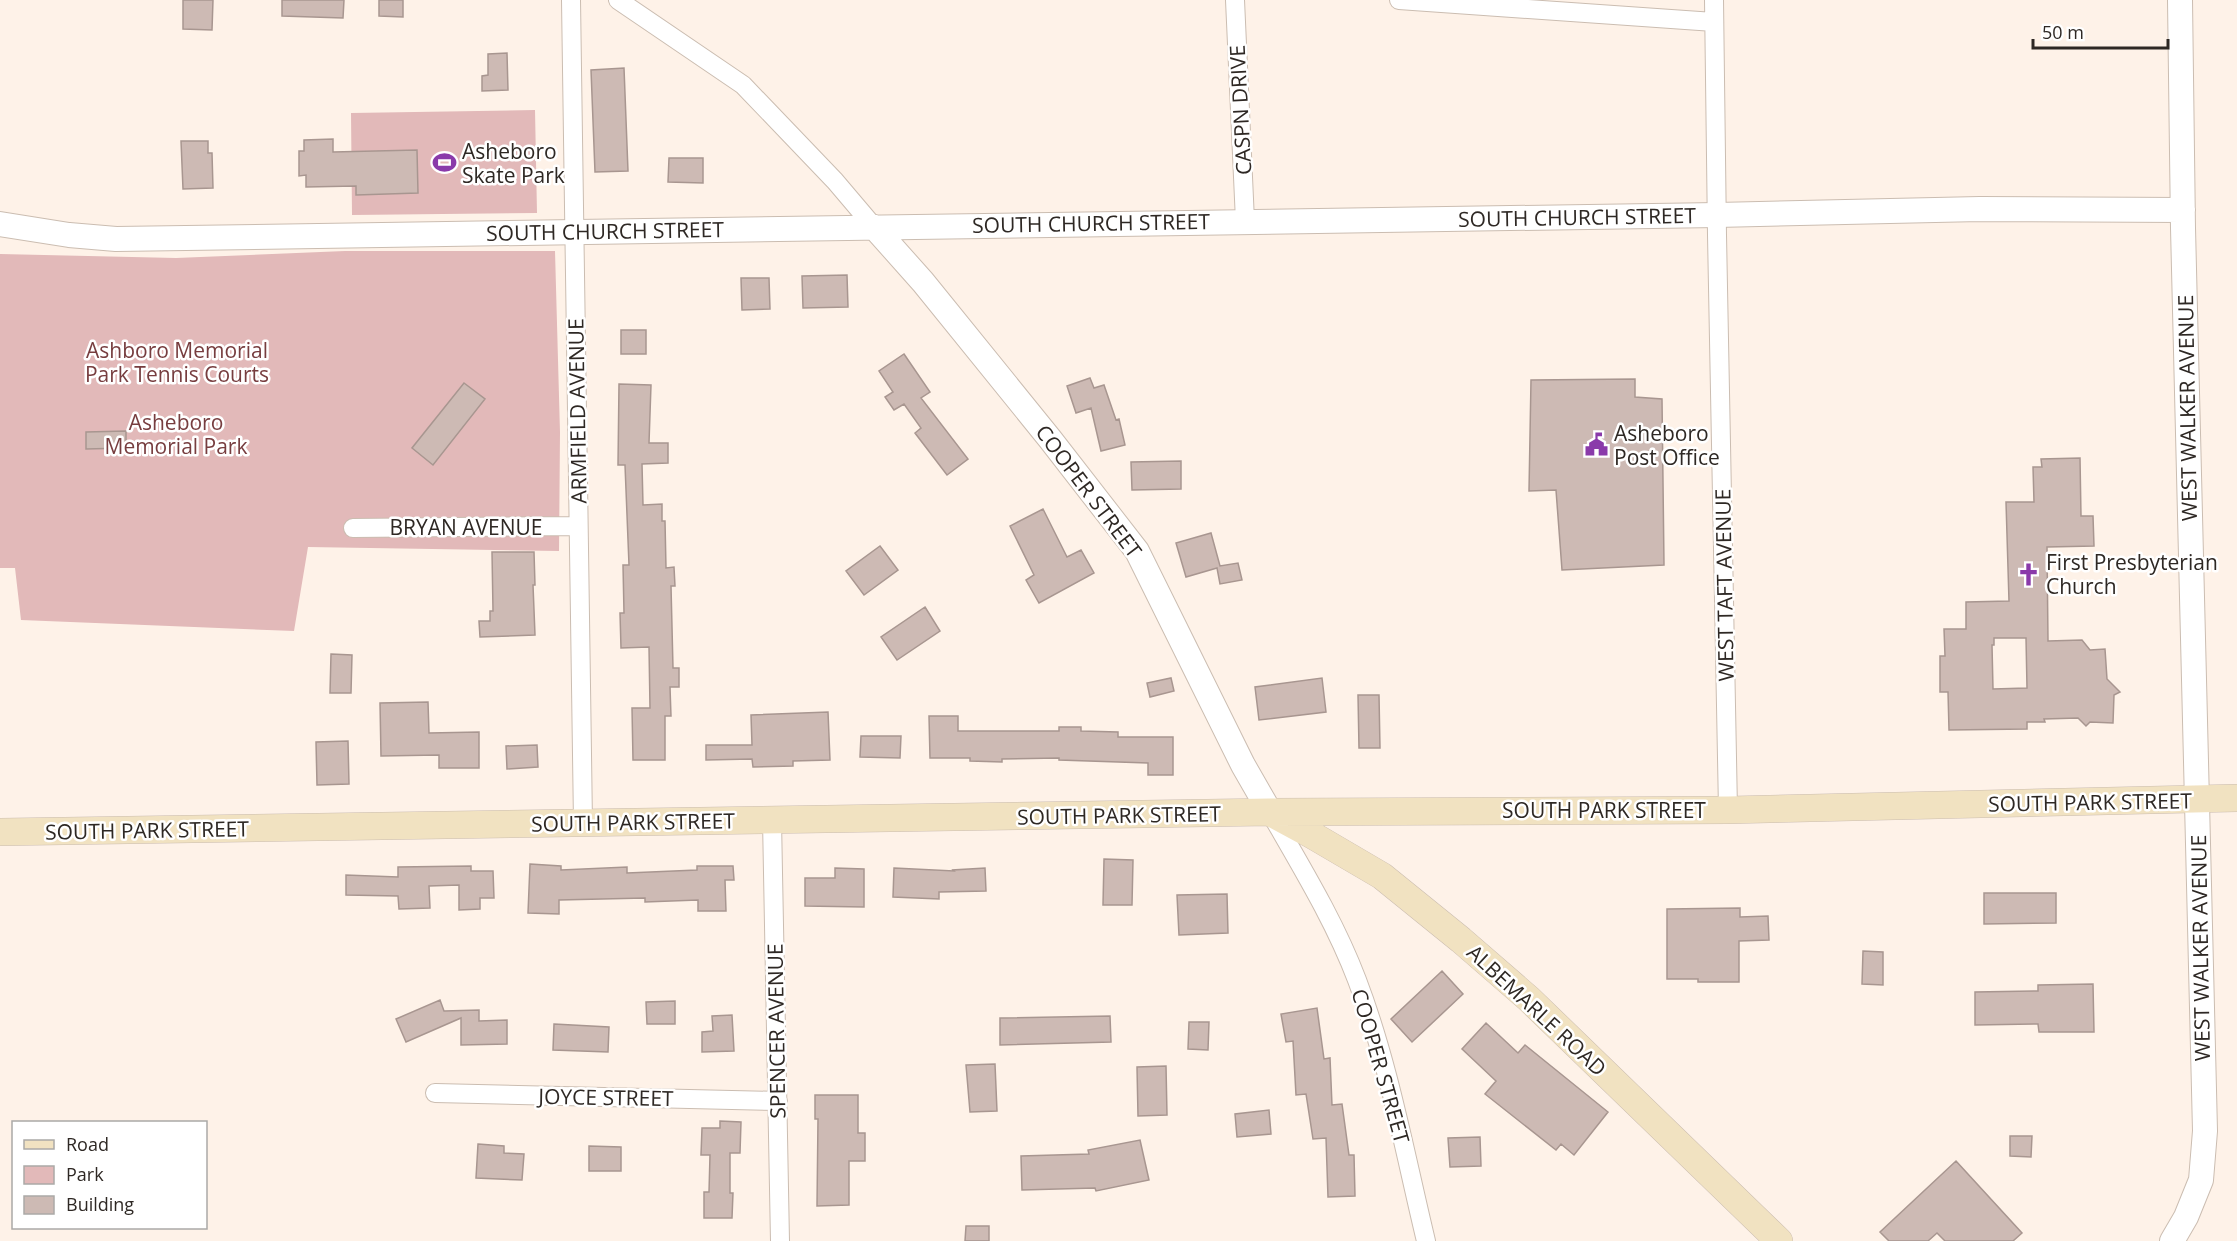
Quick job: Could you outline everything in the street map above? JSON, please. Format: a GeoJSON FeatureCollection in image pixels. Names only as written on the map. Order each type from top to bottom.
{"type":"FeatureCollection","features":[{"type":"Feature","properties":{"kind":"main road","name":"SOUTH PARK STREET"},"geometry":{"type":"LineString","coordinates":[[0,832],[1270,813],[1728,810],[2237,798]]}},
{"type":"Feature","properties":{"kind":"main road","name":"ALBEMARLE ROAD"},"geometry":{"type":"LineString","coordinates":[[1270,813],[1382,876],[1461,940],[1529,999],[1779,1241]]}},
{"type":"Feature","properties":{"kind":"street","name":"ARMFIELD AVENUE"},"geometry":{"type":"LineString","coordinates":[[571,0],[583,823]]}},
{"type":"Feature","properties":{"kind":"street","name":"COOPER STREET"},"geometry":{"type":"LineString","coordinates":[[618,0],[743,85],[835,181],[923,282],[1137,551],[1244,765],[1321,901],[1357,980],[1379,1045],[1426,1241]]}},
{"type":"Feature","properties":{"kind":"street","name":"CASPN DRIVE"},"geometry":{"type":"LineString","coordinates":[[1235,0],[1245,221]]}},
{"type":"Feature","properties":{"kind":"street"},"geometry":{"type":"LineString","coordinates":[[1399,0],[1714,22]]}},
{"type":"Feature","properties":{"kind":"street","name":"WEST TAFT AVENUE"},"geometry":{"type":"LineString","coordinates":[[1714,0],[1728,810]]}},
{"type":"Feature","properties":{"kind":"street","name":"WEST WALKER AVENUE"},"geometry":{"type":"LineString","coordinates":[[2172,1241],[2186,1217],[2201,1180],[2205,1131],[2180,0]]}},
{"type":"Feature","properties":{"kind":"street","name":"SOUTH CHURCH STREET"},"geometry":{"type":"LineString","coordinates":[[0,224],[69,235],[116,239],[1980,209],[2183,210]]}},
{"type":"Feature","properties":{"kind":"street","name":"BRYAN AVENUE"},"geometry":{"type":"LineString","coordinates":[[353,528],[578,526]]}},
{"type":"Feature","properties":{"kind":"street","name":"SPENCER AVENUE"},"geometry":{"type":"LineString","coordinates":[[772,820],[780,1241]]}},
{"type":"Feature","properties":{"kind":"street","name":"JOYCE STREET"},"geometry":{"type":"LineString","coordinates":[[435,1093],[778,1101]]}},
{"type":"Feature","properties":{"kind":"green space","name":"Asheboro Skate Park"},"geometry":{"type":"Polygon","coordinates":[[[535,110],[537,213],[352,215],[351,113],[535,110]]]}},
{"type":"Feature","properties":{"kind":"green space","name":"Asheboro Memorial Park"},"geometry":{"type":"Polygon","coordinates":[[[345,251],[555,251],[560,432],[559,551],[308,547],[294,631],[21,620],[15,568],[0,568],[0,254],[176,258],[345,251]]]}},
{"type":"Feature","properties":{"kind":"building"},"geometry":{"type":"Polygon","coordinates":[[[183,0],[213,0],[212,30],[183,29],[183,0]]]}},
{"type":"Feature","properties":{"kind":"building"},"geometry":{"type":"Polygon","coordinates":[[[282,0],[344,0],[343,18],[282,16],[282,0]]]}},
{"type":"Feature","properties":{"kind":"building"},"geometry":{"type":"Polygon","coordinates":[[[379,0],[403,0],[403,17],[379,16],[379,0]]]}},
{"type":"Feature","properties":{"kind":"building"},"geometry":{"type":"Polygon","coordinates":[[[507,53],[508,90],[482,91],[482,76],[488,75],[488,54],[507,53]]]}},
{"type":"Feature","properties":{"kind":"building"},"geometry":{"type":"Polygon","coordinates":[[[624,68],[628,171],[595,172],[591,70],[624,68]]]}},
{"type":"Feature","properties":{"kind":"building"},"geometry":{"type":"Polygon","coordinates":[[[333,139],[333,152],[417,150],[418,193],[356,195],[356,186],[306,187],[306,175],[299,176],[299,151],[304,151],[304,140],[333,139]]]}},
{"type":"Feature","properties":{"kind":"building"},"geometry":{"type":"Polygon","coordinates":[[[181,141],[208,141],[208,153],[212,153],[213,188],[183,189],[181,141]]]}},
{"type":"Feature","properties":{"kind":"building"},"geometry":{"type":"Polygon","coordinates":[[[669,158],[703,158],[703,183],[668,182],[669,158]]]}},
{"type":"Feature","properties":{"kind":"building"},"geometry":{"type":"Polygon","coordinates":[[[847,275],[848,307],[803,308],[802,276],[847,275]]]}},
{"type":"Feature","properties":{"kind":"building"},"geometry":{"type":"Polygon","coordinates":[[[741,278],[769,278],[770,309],[742,310],[741,278]]]}},
{"type":"Feature","properties":{"kind":"building"},"geometry":{"type":"Polygon","coordinates":[[[621,330],[646,330],[646,354],[621,354],[621,330]]]}},
{"type":"Feature","properties":{"kind":"building"},"geometry":{"type":"Polygon","coordinates":[[[904,354],[930,392],[921,398],[968,459],[947,475],[915,433],[921,428],[904,404],[894,410],[885,397],[893,392],[879,371],[904,354]]]}},
{"type":"Feature","properties":{"kind":"building"},"geometry":{"type":"Polygon","coordinates":[[[1090,378],[1094,388],[1104,385],[1116,420],[1119,419],[1125,445],[1101,451],[1091,408],[1076,413],[1067,386],[1090,378]]]}},
{"type":"Feature","properties":{"kind":"building","name":"Asheboro Post Office"},"geometry":{"type":"Polygon","coordinates":[[[1635,379],[1635,397],[1662,399],[1664,565],[1562,570],[1556,490],[1529,491],[1531,380],[1635,379]]]}},
{"type":"Feature","properties":{"kind":"building"},"geometry":{"type":"Polygon","coordinates":[[[464,383],[485,399],[433,465],[412,448],[464,383]]]}},
{"type":"Feature","properties":{"kind":"building"},"geometry":{"type":"Polygon","coordinates":[[[619,384],[651,385],[649,443],[668,443],[668,463],[642,464],[643,505],[662,504],[662,521],[665,521],[666,568],[674,567],[675,586],[671,586],[673,668],[679,668],[679,687],[670,687],[671,716],[665,716],[665,760],[633,760],[632,708],[650,708],[649,647],[621,648],[620,613],[624,613],[623,565],[629,565],[625,465],[618,465],[619,384]]]}},
{"type":"Feature","properties":{"kind":"building"},"geometry":{"type":"Polygon","coordinates":[[[126,431],[126,448],[86,449],[86,432],[126,431]]]}},
{"type":"Feature","properties":{"kind":"building","name":"First Presbyterian Church"},"geometry":{"type":"Polygon","coordinates":[[[2080,458],[2081,516],[2093,516],[2094,546],[2047,547],[2048,641],[2082,640],[2090,650],[2105,649],[2107,679],[2120,692],[2114,695],[2113,723],[2090,722],[2086,726],[2078,718],[2044,719],[2045,722],[2027,722],[2027,729],[1949,730],[1948,692],[1940,692],[1940,656],[1945,656],[1944,629],[1966,629],[1966,602],[2009,601],[2006,502],[2034,502],[2033,467],[2042,467],[2041,459],[2080,458]],[[1994,638],[1994,645],[1992,645],[1993,689],[2027,688],[2026,638],[1994,638]]]}},
{"type":"Feature","properties":{"kind":"building"},"geometry":{"type":"Polygon","coordinates":[[[1181,461],[1181,489],[1132,490],[1131,462],[1181,461]]]}},
{"type":"Feature","properties":{"kind":"building"},"geometry":{"type":"Polygon","coordinates":[[[1043,509],[1067,557],[1081,550],[1094,573],[1039,603],[1026,580],[1034,575],[1010,526],[1043,509]]]}},
{"type":"Feature","properties":{"kind":"building"},"geometry":{"type":"Polygon","coordinates":[[[1211,533],[1220,566],[1238,563],[1242,580],[1220,584],[1217,568],[1186,577],[1176,543],[1211,533]]]}},
{"type":"Feature","properties":{"kind":"building"},"geometry":{"type":"Polygon","coordinates":[[[880,546],[898,570],[864,595],[846,571],[880,546]]]}},
{"type":"Feature","properties":{"kind":"building"},"geometry":{"type":"Polygon","coordinates":[[[492,552],[534,552],[535,635],[480,637],[479,621],[490,621],[490,611],[493,611],[492,552]]]}},
{"type":"Feature","properties":{"kind":"building"},"geometry":{"type":"Polygon","coordinates":[[[925,607],[940,631],[897,660],[881,637],[925,607]]]}},
{"type":"Feature","properties":{"kind":"building"},"geometry":{"type":"Polygon","coordinates":[[[331,654],[352,655],[351,693],[330,693],[331,654]]]}},
{"type":"Feature","properties":{"kind":"building"},"geometry":{"type":"Polygon","coordinates":[[[1171,678],[1174,691],[1150,697],[1147,683],[1171,678]]]}},
{"type":"Feature","properties":{"kind":"building"},"geometry":{"type":"Polygon","coordinates":[[[1322,678],[1326,712],[1259,720],[1255,687],[1322,678]]]}},
{"type":"Feature","properties":{"kind":"building"},"geometry":{"type":"Polygon","coordinates":[[[1358,695],[1379,695],[1380,748],[1359,748],[1358,695]]]}},
{"type":"Feature","properties":{"kind":"building"},"geometry":{"type":"Polygon","coordinates":[[[428,702],[429,733],[479,732],[479,768],[439,768],[439,755],[381,756],[380,703],[428,702]]]}},
{"type":"Feature","properties":{"kind":"building"},"geometry":{"type":"Polygon","coordinates":[[[828,712],[830,760],[793,761],[793,766],[753,767],[752,759],[706,760],[706,745],[752,745],[751,715],[828,712]]]}},
{"type":"Feature","properties":{"kind":"building"},"geometry":{"type":"Polygon","coordinates":[[[929,716],[958,716],[958,731],[1059,731],[1059,727],[1081,727],[1081,731],[1118,732],[1118,737],[1173,737],[1173,775],[1148,775],[1148,763],[1059,760],[1059,758],[1002,759],[1002,762],[970,761],[970,758],[930,758],[929,716]]]}},
{"type":"Feature","properties":{"kind":"building"},"geometry":{"type":"Polygon","coordinates":[[[861,736],[901,736],[900,758],[860,757],[861,736]]]}},
{"type":"Feature","properties":{"kind":"building"},"geometry":{"type":"Polygon","coordinates":[[[348,741],[349,784],[317,785],[316,742],[348,741]]]}},
{"type":"Feature","properties":{"kind":"building"},"geometry":{"type":"Polygon","coordinates":[[[537,745],[538,767],[507,769],[506,746],[537,745]]]}},
{"type":"Feature","properties":{"kind":"building"},"geometry":{"type":"Polygon","coordinates":[[[1104,859],[1133,860],[1132,905],[1103,905],[1104,859]]]}},
{"type":"Feature","properties":{"kind":"building"},"geometry":{"type":"Polygon","coordinates":[[[530,864],[561,866],[561,870],[627,867],[627,873],[697,870],[697,866],[733,866],[734,880],[725,880],[726,911],[698,911],[698,900],[645,902],[645,898],[559,900],[559,914],[528,913],[530,864]]]}},
{"type":"Feature","properties":{"kind":"building"},"geometry":{"type":"Polygon","coordinates":[[[471,866],[471,871],[493,871],[494,898],[480,898],[480,909],[459,910],[459,885],[429,886],[430,908],[399,909],[398,896],[346,895],[346,875],[398,877],[398,867],[471,866]]]}},
{"type":"Feature","properties":{"kind":"building"},"geometry":{"type":"Polygon","coordinates":[[[835,868],[864,869],[864,907],[805,906],[805,878],[835,878],[835,868]]]}},
{"type":"Feature","properties":{"kind":"building"},"geometry":{"type":"Polygon","coordinates":[[[894,868],[954,871],[985,868],[986,891],[939,892],[939,899],[893,897],[894,868]]]}},
{"type":"Feature","properties":{"kind":"building"},"geometry":{"type":"Polygon","coordinates":[[[1984,893],[2056,893],[2056,923],[1984,924],[1984,893]]]}},
{"type":"Feature","properties":{"kind":"building"},"geometry":{"type":"Polygon","coordinates":[[[1227,894],[1228,933],[1179,935],[1177,895],[1227,894]]]}},
{"type":"Feature","properties":{"kind":"building"},"geometry":{"type":"Polygon","coordinates":[[[1740,908],[1740,917],[1768,916],[1769,940],[1739,941],[1739,982],[1667,979],[1667,909],[1740,908]]]}},
{"type":"Feature","properties":{"kind":"building"},"geometry":{"type":"Polygon","coordinates":[[[1863,951],[1883,952],[1883,985],[1862,984],[1863,951]]]}},
{"type":"Feature","properties":{"kind":"building"},"geometry":{"type":"Polygon","coordinates":[[[1442,971],[1463,994],[1412,1042],[1391,1019],[1442,971]]]}},
{"type":"Feature","properties":{"kind":"building"},"geometry":{"type":"Polygon","coordinates":[[[2093,984],[2094,1032],[2039,1032],[2038,1024],[1975,1025],[1975,992],[2038,991],[2038,985],[2093,984]]]}},
{"type":"Feature","properties":{"kind":"building"},"geometry":{"type":"Polygon","coordinates":[[[440,1000],[444,1011],[479,1010],[479,1021],[507,1020],[507,1044],[461,1045],[461,1018],[406,1042],[396,1019],[440,1000]]]}},
{"type":"Feature","properties":{"kind":"building"},"geometry":{"type":"Polygon","coordinates":[[[675,1001],[675,1024],[647,1024],[646,1002],[675,1001]]]}},
{"type":"Feature","properties":{"kind":"building"},"geometry":{"type":"Polygon","coordinates":[[[1317,1008],[1324,1059],[1330,1058],[1332,1105],[1342,1104],[1349,1155],[1354,1155],[1355,1196],[1328,1197],[1326,1138],[1313,1139],[1306,1094],[1296,1095],[1293,1041],[1286,1042],[1281,1014],[1317,1008]]]}},
{"type":"Feature","properties":{"kind":"building"},"geometry":{"type":"Polygon","coordinates":[[[732,1015],[734,1051],[702,1052],[702,1032],[713,1031],[712,1016],[732,1015]]]}},
{"type":"Feature","properties":{"kind":"building"},"geometry":{"type":"Polygon","coordinates":[[[1110,1016],[1111,1042],[1000,1045],[1000,1018],[1110,1016]]]}},
{"type":"Feature","properties":{"kind":"building"},"geometry":{"type":"Polygon","coordinates":[[[1189,1022],[1209,1022],[1208,1050],[1188,1049],[1189,1022]]]}},
{"type":"Feature","properties":{"kind":"building"},"geometry":{"type":"Polygon","coordinates":[[[1486,1023],[1518,1053],[1525,1045],[1608,1112],[1574,1155],[1561,1144],[1556,1150],[1485,1094],[1496,1081],[1462,1049],[1486,1023]]]}},
{"type":"Feature","properties":{"kind":"building"},"geometry":{"type":"Polygon","coordinates":[[[554,1024],[609,1027],[608,1052],[553,1050],[554,1024]]]}},
{"type":"Feature","properties":{"kind":"building"},"geometry":{"type":"Polygon","coordinates":[[[995,1064],[997,1111],[970,1112],[966,1065],[995,1064]]]}},
{"type":"Feature","properties":{"kind":"building"},"geometry":{"type":"Polygon","coordinates":[[[1166,1066],[1167,1115],[1138,1116],[1137,1067],[1166,1066]]]}},
{"type":"Feature","properties":{"kind":"building"},"geometry":{"type":"Polygon","coordinates":[[[815,1095],[858,1095],[858,1133],[865,1133],[865,1161],[849,1161],[849,1205],[817,1206],[818,1119],[815,1119],[815,1095]]]}},
{"type":"Feature","properties":{"kind":"building"},"geometry":{"type":"Polygon","coordinates":[[[1269,1110],[1271,1134],[1237,1137],[1235,1114],[1269,1110]]]}},
{"type":"Feature","properties":{"kind":"building"},"geometry":{"type":"Polygon","coordinates":[[[720,1121],[741,1122],[740,1153],[730,1153],[732,1218],[704,1218],[704,1192],[709,1192],[710,1155],[701,1155],[702,1128],[720,1128],[720,1121]]]}},
{"type":"Feature","properties":{"kind":"building"},"geometry":{"type":"Polygon","coordinates":[[[2010,1136],[2032,1136],[2031,1157],[2010,1156],[2010,1136]]]}},
{"type":"Feature","properties":{"kind":"building"},"geometry":{"type":"Polygon","coordinates":[[[1480,1137],[1481,1166],[1450,1167],[1448,1138],[1480,1137]]]}},
{"type":"Feature","properties":{"kind":"building"},"geometry":{"type":"Polygon","coordinates":[[[1140,1140],[1149,1180],[1096,1191],[1095,1188],[1022,1190],[1021,1156],[1089,1154],[1088,1150],[1140,1140]]]}},
{"type":"Feature","properties":{"kind":"building"},"geometry":{"type":"Polygon","coordinates":[[[478,1144],[504,1146],[504,1153],[524,1154],[522,1180],[476,1178],[478,1144]]]}},
{"type":"Feature","properties":{"kind":"building"},"geometry":{"type":"Polygon","coordinates":[[[589,1146],[621,1147],[621,1171],[589,1171],[589,1146]]]}},
{"type":"Feature","properties":{"kind":"building"},"geometry":{"type":"Polygon","coordinates":[[[1956,1161],[2022,1233],[2013,1241],[1945,1241],[1937,1233],[1928,1241],[1889,1241],[1880,1232],[1956,1161]]]}},
{"type":"Feature","properties":{"kind":"building"},"geometry":{"type":"Polygon","coordinates":[[[966,1226],[989,1226],[989,1241],[965,1241],[966,1226]]]}},
{"type":"Feature","properties":{"kind":"place","name":"Asheboro Skate Park"},"geometry":{"type":"Point","coordinates":[444,163]}},
{"type":"Feature","properties":{"kind":"place","name":"Asheboro Post Office"},"geometry":{"type":"Point","coordinates":[1596,445]}},
{"type":"Feature","properties":{"kind":"place","name":"First Presbyterian Church"},"geometry":{"type":"Point","coordinates":[2028,574]}},
{"type":"Feature","properties":{"kind":"park label","name":"Ashboro Memorial Park Tennis Courts"},"geometry":{"type":"Point","coordinates":[177,362]}}]}
